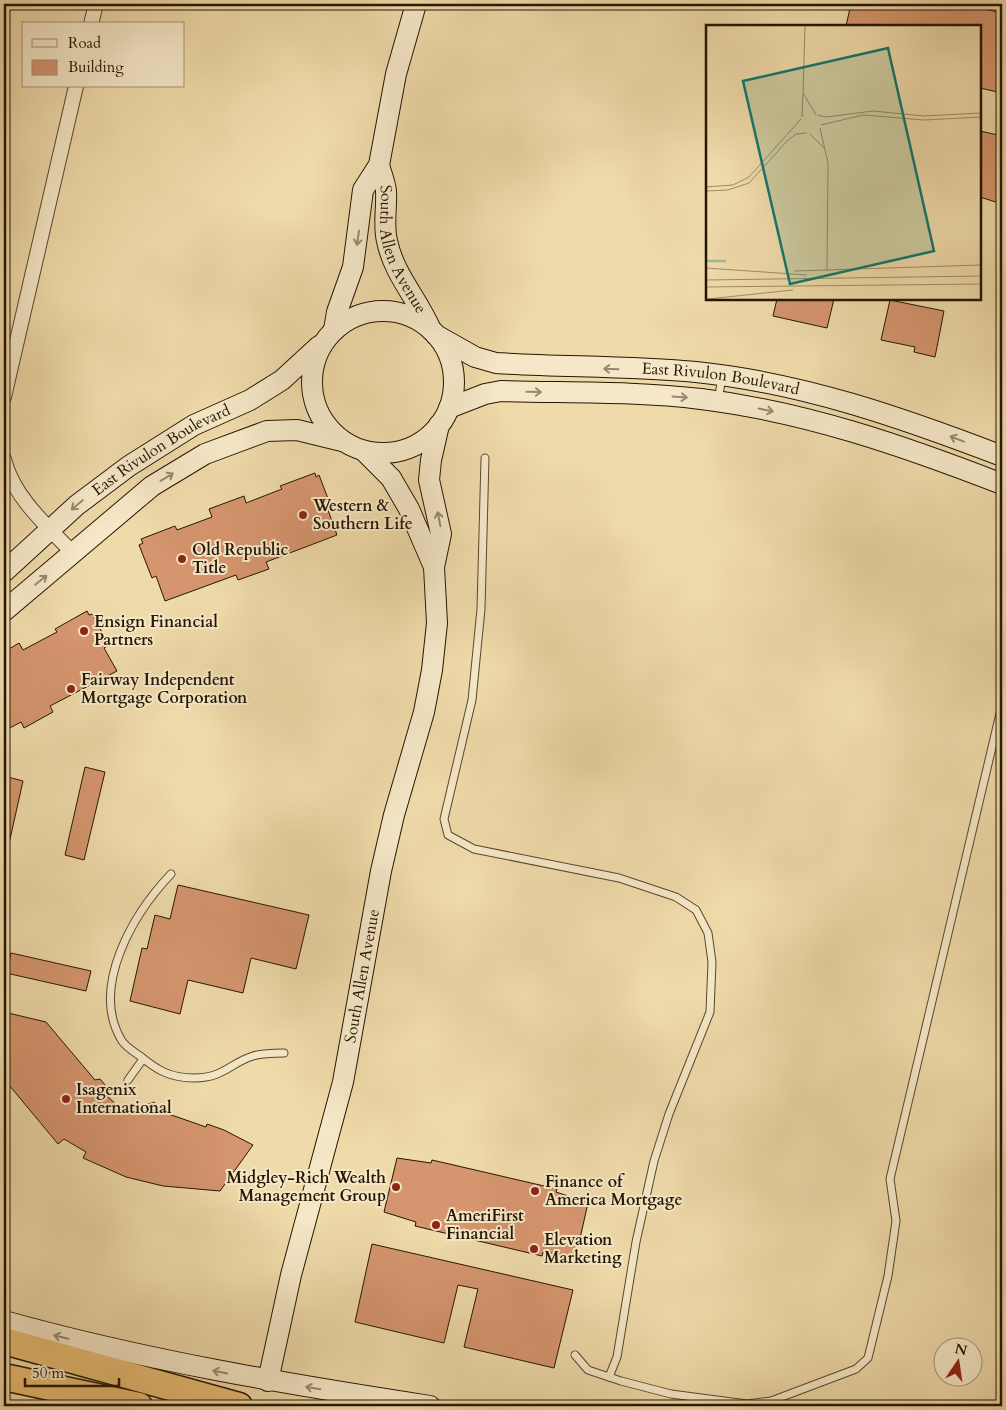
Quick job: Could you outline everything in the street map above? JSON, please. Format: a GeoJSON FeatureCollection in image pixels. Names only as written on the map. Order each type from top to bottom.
{"type":"FeatureCollection","features":[{"type":"Feature","properties":{"kind":"highway"},"geometry":{"type":"LineString","coordinates":[[4,1342],[239,1406]]}},
{"type":"Feature","properties":{"kind":"highway"},"geometry":{"type":"LineString","coordinates":[[4,1377],[139,1406]]}},
{"type":"Feature","properties":{"kind":"street"},"geometry":{"type":"LineString","coordinates":[[92,22],[96,4]]}},
{"type":"Feature","properties":{"kind":"street","name":"South Allen Avenue"},"geometry":{"type":"LineString","coordinates":[[330,334],[353,267],[364,190],[379,165],[396,74],[416,4]]}},
{"type":"Feature","properties":{"kind":"street"},"geometry":{"type":"LineString","coordinates":[[4,397],[9,349],[75,88]]}},
{"type":"Feature","properties":{"kind":"street","name":"South Allen Avenue"},"geometry":{"type":"LineString","coordinates":[[379,165],[386,189],[386,240],[392,261],[404,285],[424,313],[433,333]]}},
{"type":"Feature","properties":{"kind":"street"},"geometry":{"type":"LineString","coordinates":[[374,312],[397,312],[418,320],[433,333],[446,351],[453,369],[454,389],[444,417],[424,440],[405,450],[384,453],[364,451],[342,441],[326,425],[315,404],[311,381],[315,359],[330,334],[353,317],[374,312]]}},
{"type":"Feature","properties":{"kind":"street","name":"East Rivulon Boulevard"},"geometry":{"type":"LineString","coordinates":[[433,333],[476,357],[496,363],[696,372],[811,393],[868,407],[1002,456]]}},
{"type":"Feature","properties":{"kind":"street","name":"East Rivulon Boulevard"},"geometry":{"type":"LineString","coordinates":[[4,572],[76,505],[128,466],[194,425],[250,400],[282,380],[330,334]]}},
{"type":"Feature","properties":{"kind":"street","name":"East Rivulon Boulevard"},"geometry":{"type":"LineString","coordinates":[[444,417],[485,394],[501,391],[642,395],[718,401],[802,417],[860,432],[903,446],[1002,484]]}},
{"type":"Feature","properties":{"kind":"street","name":"South Allen Avenue"},"geometry":{"type":"LineString","coordinates":[[268,1381],[291,1275],[345,1075],[371,924],[394,816],[424,712],[432,670],[437,623],[434,567],[441,534],[429,480],[431,460],[444,417]]}},
{"type":"Feature","properties":{"kind":"street","name":"East Rivulon Boulevard"},"geometry":{"type":"LineString","coordinates":[[4,611],[74,554],[152,486],[205,454],[267,431],[297,430],[342,441]]}},
{"type":"Feature","properties":{"kind":"street","name":"South Allen Avenue"},"geometry":{"type":"LineString","coordinates":[[364,451],[391,478],[409,509],[434,567]]}},
{"type":"Feature","properties":{"kind":"street"},"geometry":{"type":"LineString","coordinates":[[4,459],[10,477],[22,495],[50,530],[74,554]]}},
{"type":"Feature","properties":{"kind":"street"},"geometry":{"type":"LineString","coordinates":[[4,1321],[110,1349],[268,1381],[430,1406]]}},
{"type":"Feature","properties":{"kind":"lane"},"geometry":{"type":"LineString","coordinates":[[718,401],[722,377]]}},
{"type":"Feature","properties":{"kind":"lane"},"geometry":{"type":"LineString","coordinates":[[485,458],[481,609],[472,700],[444,819],[448,835],[474,849],[620,878],[676,897],[696,910],[708,933],[712,962],[710,1012],[669,1114],[654,1160],[636,1242],[617,1357],[609,1377]]}},
{"type":"Feature","properties":{"kind":"lane"},"geometry":{"type":"LineString","coordinates":[[575,1355],[588,1370],[609,1377],[671,1394],[747,1404],[771,1401],[856,1369],[868,1358],[888,1276],[896,1222],[890,1179],[1002,705]]}},
{"type":"Feature","properties":{"kind":"lane"},"geometry":{"type":"LineString","coordinates":[[171,874],[153,893],[131,926],[124,943],[111,992],[114,1021],[123,1042],[160,1072],[193,1078],[222,1074],[252,1056],[284,1053]]}},
{"type":"Feature","properties":{"kind":"lane"},"geometry":{"type":"LineString","coordinates":[[128,1080],[143,1059]]}},
{"type":"Feature","properties":{"kind":"building"},"geometry":{"type":"Polygon","coordinates":[[[851,4],[948,4],[959,6],[963,4],[1002,13],[1002,93],[981,88],[981,25],[846,25],[851,4]]]}},
{"type":"Feature","properties":{"kind":"building"},"geometry":{"type":"Polygon","coordinates":[[[981,131],[1002,136],[1002,204],[981,197],[981,131]]]}},
{"type":"Feature","properties":{"kind":"building"},"geometry":{"type":"Polygon","coordinates":[[[777,300],[834,300],[827,328],[773,316],[777,300]]]}},
{"type":"Feature","properties":{"kind":"building"},"geometry":{"type":"Polygon","coordinates":[[[890,300],[944,311],[935,357],[914,352],[915,347],[881,340],[890,300]]]}},
{"type":"Feature","properties":{"kind":"building"},"geometry":{"type":"Polygon","coordinates":[[[315,473],[316,477],[319,475],[332,509],[328,510],[337,535],[266,562],[269,569],[238,580],[236,575],[165,601],[156,576],[152,578],[139,545],[143,543],[141,539],[175,526],[177,530],[212,517],[209,509],[244,496],[246,503],[282,489],[280,486],[315,473]]]}},
{"type":"Feature","properties":{"kind":"building"},"geometry":{"type":"Polygon","coordinates":[[[87,611],[89,615],[92,614],[109,645],[104,648],[117,671],[50,706],[53,712],[24,728],[21,722],[4,731],[4,652],[19,643],[23,650],[57,632],[55,629],[87,611]]]}},
{"type":"Feature","properties":{"kind":"building"},"geometry":{"type":"Polygon","coordinates":[[[85,767],[105,772],[84,860],[65,855],[85,767]]]}},
{"type":"Feature","properties":{"kind":"building"},"geometry":{"type":"Polygon","coordinates":[[[4,776],[23,781],[8,848],[4,848],[4,776]]]}},
{"type":"Feature","properties":{"kind":"building"},"geometry":{"type":"Polygon","coordinates":[[[178,885],[309,915],[296,969],[251,958],[243,993],[188,980],[180,1014],[130,1001],[142,948],[147,949],[155,915],[170,919],[178,885]]]}},
{"type":"Feature","properties":{"kind":"building"},"geometry":{"type":"Polygon","coordinates":[[[11,953],[91,971],[86,991],[6,973],[11,953]]]}},
{"type":"Feature","properties":{"kind":"building","name":"Isagenix International"},"geometry":{"type":"Polygon","coordinates":[[[4,1012],[46,1022],[95,1080],[100,1079],[106,1086],[103,1089],[108,1097],[117,1105],[135,1109],[154,1102],[160,1111],[206,1127],[207,1124],[224,1130],[253,1145],[220,1191],[163,1186],[126,1177],[83,1158],[86,1152],[64,1139],[58,1144],[4,1079],[4,1012]]]}},
{"type":"Feature","properties":{"kind":"building"},"geometry":{"type":"Polygon","coordinates":[[[397,1158],[431,1163],[432,1160],[557,1189],[556,1192],[588,1203],[576,1256],[543,1252],[542,1256],[415,1226],[416,1222],[384,1212],[397,1158]]]}},
{"type":"Feature","properties":{"kind":"building"},"geometry":{"type":"Polygon","coordinates":[[[372,1244],[573,1290],[554,1368],[464,1347],[478,1289],[458,1285],[444,1343],[355,1322],[372,1244]]]}},
{"type":"Feature","properties":{"kind":"place","name":"Western & Southern Life"},"geometry":{"type":"Point","coordinates":[303,515]}},
{"type":"Feature","properties":{"kind":"place","name":"Old Republic Title"},"geometry":{"type":"Point","coordinates":[182,559]}},
{"type":"Feature","properties":{"kind":"place","name":"Ensign Financial Partners"},"geometry":{"type":"Point","coordinates":[84,631]}},
{"type":"Feature","properties":{"kind":"place","name":"Fairway Independent Mortgage Corporation"},"geometry":{"type":"Point","coordinates":[71,689]}},
{"type":"Feature","properties":{"kind":"place","name":"Isagenix International"},"geometry":{"type":"Point","coordinates":[66,1099]}},
{"type":"Feature","properties":{"kind":"place","name":"Midgley-Rich Wealth Management Group"},"geometry":{"type":"Point","coordinates":[396,1187]}},
{"type":"Feature","properties":{"kind":"place","name":"Finance of America Mortgage"},"geometry":{"type":"Point","coordinates":[535,1191]}},
{"type":"Feature","properties":{"kind":"place","name":"AmeriFirst Financial"},"geometry":{"type":"Point","coordinates":[436,1225]}},
{"type":"Feature","properties":{"kind":"place","name":"Elevation Marketing"},"geometry":{"type":"Point","coordinates":[534,1249]}}]}
